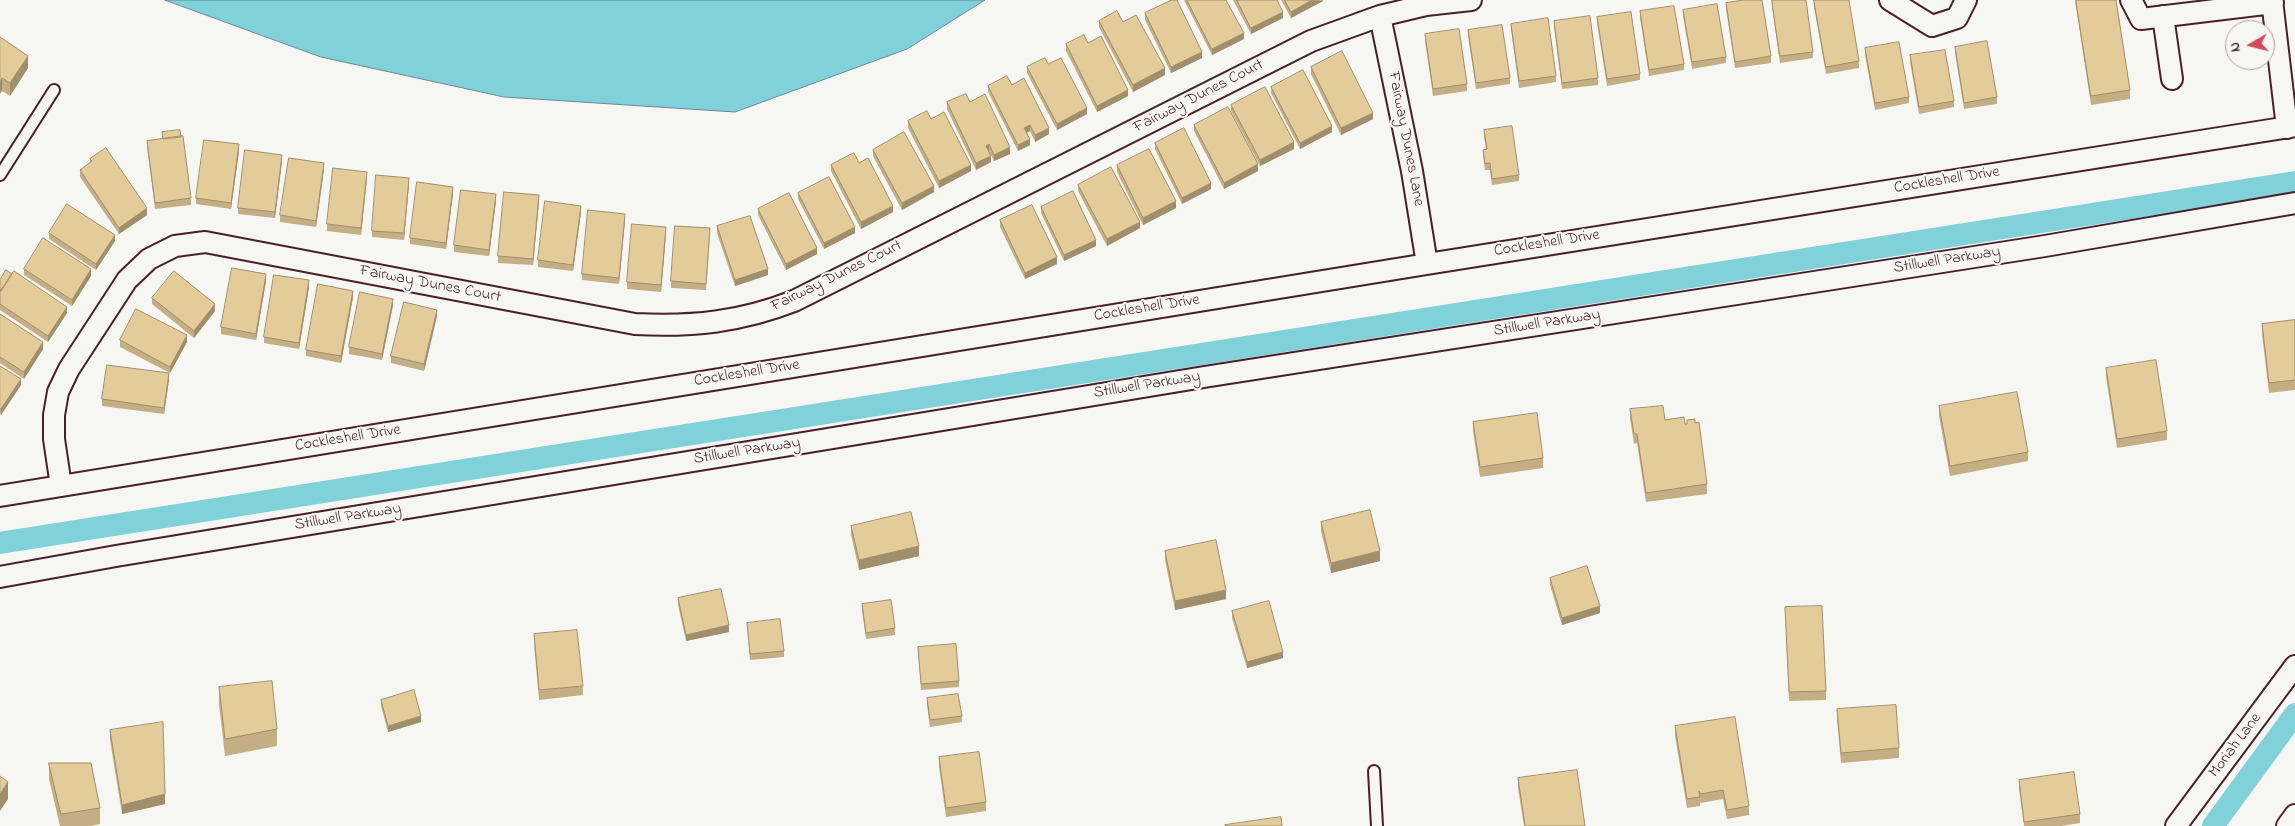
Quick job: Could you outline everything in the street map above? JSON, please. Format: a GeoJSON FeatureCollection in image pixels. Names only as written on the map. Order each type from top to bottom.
{"type":"FeatureCollection","features":[{"type":"Feature","properties":{"kind":"street","name":"Fairway Dunes Court"},"geometry":{"type":"LineString","coordinates":[[61,486],[54,439],[54,415],[58,392],[69,369],[127,280],[149,259],[176,246],[205,242],[636,324],[697,325],[730,321],[794,301],[1311,40],[1380,16],[1426,5],[1471,0]]}},
{"type":"Feature","properties":{"kind":"street"},"geometry":{"type":"LineString","coordinates":[[1890,0],[1932,26],[1957,18],[1966,0]]}},
{"type":"Feature","properties":{"kind":"street"},"geometry":{"type":"LineString","coordinates":[[2131,0],[2141,19],[2272,2],[2291,127]]}},
{"type":"Feature","properties":{"kind":"street","name":"Fairway Dunes Lane"},"geometry":{"type":"LineString","coordinates":[[1380,16],[1410,162],[1427,264]]}},
{"type":"Feature","properties":{"kind":"street"},"geometry":{"type":"LineString","coordinates":[[2163,16],[2172,79]]}},
{"type":"Feature","properties":{"kind":"street","name":"Cockleshell Drive"},"geometry":{"type":"LineString","coordinates":[[0,496],[1427,264],[2291,127]]}},
{"type":"Feature","properties":{"kind":"street","name":"Stillwell Parkway"},"geometry":{"type":"LineString","coordinates":[[0,577],[116,556],[1204,377],[2044,246],[2295,203]]}},
{"type":"Feature","properties":{"kind":"street","name":"Moriah Lane"},"geometry":{"type":"LineString","coordinates":[[2176,826],[2295,666]]}},
{"type":"Feature","properties":{"kind":"street"},"geometry":{"type":"LineString","coordinates":[[2287,826],[2295,815]]}},
{"type":"Feature","properties":{"kind":"lane"},"geometry":{"type":"LineString","coordinates":[[0,175],[54,90]]}},
{"type":"Feature","properties":{"kind":"lane"},"geometry":{"type":"LineString","coordinates":[[1374,770],[1377,826]]}},
{"type":"Feature","properties":{"kind":"water"},"geometry":{"type":"Polygon","coordinates":[[[165,0],[985,0],[907,49],[735,112],[504,97],[321,57],[165,0]]]}},
{"type":"Feature","properties":{"kind":"building"},"geometry":{"type":"Polygon","coordinates":[[[1172,0],[1177,0],[1202,52],[1171,67],[1145,13],[1172,0]]]}},
{"type":"Feature","properties":{"kind":"building"},"geometry":{"type":"Polygon","coordinates":[[[1187,0],[1226,0],[1244,33],[1212,49],[1187,0]]]}},
{"type":"Feature","properties":{"kind":"building"},"geometry":{"type":"Polygon","coordinates":[[[1237,0],[1277,0],[1283,12],[1251,28],[1237,0]]]}},
{"type":"Feature","properties":{"kind":"building"},"geometry":{"type":"Polygon","coordinates":[[[1285,0],[1312,0],[1291,12],[1285,0]]]}},
{"type":"Feature","properties":{"kind":"building"},"geometry":{"type":"Polygon","coordinates":[[[1762,0],[1771,56],[1735,62],[1726,3],[1762,0]]]}},
{"type":"Feature","properties":{"kind":"building"},"geometry":{"type":"Polygon","coordinates":[[[1772,0],[1806,0],[1813,52],[1780,56],[1772,0]]]}},
{"type":"Feature","properties":{"kind":"building"},"geometry":{"type":"Polygon","coordinates":[[[1814,0],[1849,0],[1859,61],[1826,67],[1814,0]]]}},
{"type":"Feature","properties":{"kind":"building"},"geometry":{"type":"Polygon","coordinates":[[[2076,0],[2116,0],[2130,90],[2091,96],[2076,0]]]}},
{"type":"Feature","properties":{"kind":"building"},"geometry":{"type":"Polygon","coordinates":[[[1717,4],[1726,57],[1692,62],[1683,10],[1717,4]]]}},
{"type":"Feature","properties":{"kind":"building"},"geometry":{"type":"Polygon","coordinates":[[[1674,6],[1684,64],[1649,70],[1640,11],[1674,6]]]}},
{"type":"Feature","properties":{"kind":"building"},"geometry":{"type":"Polygon","coordinates":[[[1117,11],[1123,22],[1136,15],[1165,68],[1133,85],[1099,21],[1117,11]]]}},
{"type":"Feature","properties":{"kind":"building"},"geometry":{"type":"Polygon","coordinates":[[[1631,12],[1640,74],[1607,79],[1597,17],[1631,12]]]}},
{"type":"Feature","properties":{"kind":"building"},"geometry":{"type":"Polygon","coordinates":[[[1590,16],[1598,78],[1562,83],[1554,21],[1590,16]]]}},
{"type":"Feature","properties":{"kind":"building"},"geometry":{"type":"Polygon","coordinates":[[[1548,18],[1556,76],[1519,81],[1511,24],[1548,18]]]}},
{"type":"Feature","properties":{"kind":"building"},"geometry":{"type":"Polygon","coordinates":[[[1502,25],[1510,78],[1476,83],[1468,30],[1502,25]]]}},
{"type":"Feature","properties":{"kind":"building"},"geometry":{"type":"Polygon","coordinates":[[[1459,29],[1467,84],[1433,89],[1425,34],[1459,29]]]}},
{"type":"Feature","properties":{"kind":"building"},"geometry":{"type":"Polygon","coordinates":[[[1084,35],[1088,43],[1101,36],[1128,90],[1097,106],[1066,44],[1084,35]]]}},
{"type":"Feature","properties":{"kind":"building"},"geometry":{"type":"Polygon","coordinates":[[[0,37],[28,56],[10,83],[2,78],[0,82],[0,37]]]}},
{"type":"Feature","properties":{"kind":"building"},"geometry":{"type":"Polygon","coordinates":[[[1987,41],[1997,97],[1964,103],[1955,47],[1987,41]]]}},
{"type":"Feature","properties":{"kind":"building"},"geometry":{"type":"Polygon","coordinates":[[[1899,42],[1909,97],[1875,103],[1865,48],[1899,42]]]}},
{"type":"Feature","properties":{"kind":"building"},"geometry":{"type":"Polygon","coordinates":[[[1945,50],[1954,101],[1919,107],[1910,55],[1945,50]]]}},
{"type":"Feature","properties":{"kind":"building"},"geometry":{"type":"Polygon","coordinates":[[[1342,51],[1373,113],[1341,128],[1311,67],[1342,51]]]}},
{"type":"Feature","properties":{"kind":"building"},"geometry":{"type":"Polygon","coordinates":[[[1045,58],[1048,64],[1061,58],[1087,108],[1057,124],[1027,67],[1045,58]]]}},
{"type":"Feature","properties":{"kind":"building"},"geometry":{"type":"Polygon","coordinates":[[[1303,70],[1332,126],[1300,143],[1271,87],[1303,70]]]}},
{"type":"Feature","properties":{"kind":"building"},"geometry":{"type":"Polygon","coordinates":[[[1007,76],[1012,85],[1024,78],[1049,128],[1035,135],[1030,125],[1024,128],[1030,139],[1018,145],[988,86],[1007,76]]]}},
{"type":"Feature","properties":{"kind":"building"},"geometry":{"type":"Polygon","coordinates":[[[1265,87],[1294,142],[1260,160],[1231,105],[1265,87]]]}},
{"type":"Feature","properties":{"kind":"building"},"geometry":{"type":"Polygon","coordinates":[[[966,94],[970,102],[985,94],[1010,147],[994,155],[989,144],[986,146],[991,156],[976,163],[947,102],[966,94]]]}},
{"type":"Feature","properties":{"kind":"building"},"geometry":{"type":"Polygon","coordinates":[[[1228,107],[1258,164],[1224,183],[1194,125],[1228,107]]]}},
{"type":"Feature","properties":{"kind":"building"},"geometry":{"type":"Polygon","coordinates":[[[927,111],[931,119],[944,112],[971,165],[939,181],[908,121],[927,111]]]}},
{"type":"Feature","properties":{"kind":"building"},"geometry":{"type":"Polygon","coordinates":[[[1512,126],[1519,175],[1492,179],[1490,163],[1485,164],[1483,150],[1487,149],[1484,130],[1512,126]]]}},
{"type":"Feature","properties":{"kind":"building"},"geometry":{"type":"Polygon","coordinates":[[[1184,128],[1211,183],[1182,198],[1155,143],[1184,128]]]}},
{"type":"Feature","properties":{"kind":"building"},"geometry":{"type":"Polygon","coordinates":[[[180,130],[181,137],[163,139],[162,132],[180,130]]]}},
{"type":"Feature","properties":{"kind":"building"},"geometry":{"type":"Polygon","coordinates":[[[904,132],[934,186],[902,203],[873,150],[904,132]]]}},
{"type":"Feature","properties":{"kind":"building"},"geometry":{"type":"Polygon","coordinates":[[[183,136],[191,198],[155,203],[147,141],[183,136]]]}},
{"type":"Feature","properties":{"kind":"building"},"geometry":{"type":"Polygon","coordinates":[[[204,140],[239,144],[231,203],[196,198],[204,140]]]}},
{"type":"Feature","properties":{"kind":"building"},"geometry":{"type":"Polygon","coordinates":[[[106,148],[147,208],[119,228],[80,170],[92,161],[90,159],[106,148]]]}},
{"type":"Feature","properties":{"kind":"building"},"geometry":{"type":"Polygon","coordinates":[[[1149,149],[1176,201],[1143,218],[1117,165],[1149,149]]]}},
{"type":"Feature","properties":{"kind":"building"},"geometry":{"type":"Polygon","coordinates":[[[245,150],[282,155],[275,212],[238,208],[245,150]]]}},
{"type":"Feature","properties":{"kind":"building"},"geometry":{"type":"Polygon","coordinates":[[[854,153],[859,163],[868,158],[893,206],[861,222],[831,165],[854,153]]]}},
{"type":"Feature","properties":{"kind":"building"},"geometry":{"type":"Polygon","coordinates":[[[289,158],[324,163],[316,221],[280,215],[289,158]]]}},
{"type":"Feature","properties":{"kind":"building"},"geometry":{"type":"Polygon","coordinates":[[[1111,167],[1140,222],[1107,239],[1078,185],[1111,167]]]}},
{"type":"Feature","properties":{"kind":"building"},"geometry":{"type":"Polygon","coordinates":[[[333,168],[367,172],[361,228],[327,224],[333,168]]]}},
{"type":"Feature","properties":{"kind":"building"},"geometry":{"type":"Polygon","coordinates":[[[376,175],[409,178],[404,233],[372,231],[376,175]]]}},
{"type":"Feature","properties":{"kind":"building"},"geometry":{"type":"Polygon","coordinates":[[[829,177],[855,227],[824,243],[798,193],[829,177]]]}},
{"type":"Feature","properties":{"kind":"building"},"geometry":{"type":"Polygon","coordinates":[[[417,182],[453,187],[446,243],[410,238],[417,182]]]}},
{"type":"Feature","properties":{"kind":"building"},"geometry":{"type":"Polygon","coordinates":[[[461,190],[496,194],[489,250],[454,245],[461,190]]]}},
{"type":"Feature","properties":{"kind":"building"},"geometry":{"type":"Polygon","coordinates":[[[1073,191],[1096,240],[1064,255],[1041,207],[1073,191]]]}},
{"type":"Feature","properties":{"kind":"building"},"geometry":{"type":"Polygon","coordinates":[[[504,192],[539,195],[533,259],[498,256],[504,192]]]}},
{"type":"Feature","properties":{"kind":"building"},"geometry":{"type":"Polygon","coordinates":[[[789,193],[817,248],[786,264],[758,209],[789,193]]]}},
{"type":"Feature","properties":{"kind":"building"},"geometry":{"type":"Polygon","coordinates":[[[545,201],[581,206],[573,265],[538,260],[545,201]]]}},
{"type":"Feature","properties":{"kind":"building"},"geometry":{"type":"Polygon","coordinates":[[[67,204],[115,235],[96,264],[49,233],[67,204]]]}},
{"type":"Feature","properties":{"kind":"building"},"geometry":{"type":"Polygon","coordinates":[[[1032,205],[1057,257],[1025,273],[1000,220],[1032,205]]]}},
{"type":"Feature","properties":{"kind":"building"},"geometry":{"type":"Polygon","coordinates":[[[588,210],[625,214],[619,278],[582,274],[588,210]]]}},
{"type":"Feature","properties":{"kind":"building"},"geometry":{"type":"Polygon","coordinates":[[[750,216],[768,269],[735,280],[717,226],[750,216]]]}},
{"type":"Feature","properties":{"kind":"building"},"geometry":{"type":"Polygon","coordinates":[[[632,224],[666,227],[661,285],[627,282],[632,224]]]}},
{"type":"Feature","properties":{"kind":"building"},"geometry":{"type":"Polygon","coordinates":[[[675,226],[710,228],[706,284],[671,281],[675,226]]]}},
{"type":"Feature","properties":{"kind":"building"},"geometry":{"type":"Polygon","coordinates":[[[43,238],[91,269],[72,300],[24,269],[43,238]]]}},
{"type":"Feature","properties":{"kind":"building"},"geometry":{"type":"Polygon","coordinates":[[[232,268],[266,274],[256,334],[221,327],[232,268]]]}},
{"type":"Feature","properties":{"kind":"building"},"geometry":{"type":"Polygon","coordinates":[[[6,270],[12,274],[0,291],[0,280],[6,270]]]}},
{"type":"Feature","properties":{"kind":"building"},"geometry":{"type":"Polygon","coordinates":[[[14,271],[67,307],[48,336],[0,304],[0,292],[14,271]]]}},
{"type":"Feature","properties":{"kind":"building"},"geometry":{"type":"Polygon","coordinates":[[[174,271],[215,304],[194,331],[152,298],[174,271]]]}},
{"type":"Feature","properties":{"kind":"building"},"geometry":{"type":"Polygon","coordinates":[[[274,275],[309,280],[299,343],[264,337],[274,275]]]}},
{"type":"Feature","properties":{"kind":"building"},"geometry":{"type":"Polygon","coordinates":[[[318,284],[353,291],[341,356],[306,350],[318,284]]]}},
{"type":"Feature","properties":{"kind":"building"},"geometry":{"type":"Polygon","coordinates":[[[360,292],[393,299],[382,354],[349,347],[360,292]]]}},
{"type":"Feature","properties":{"kind":"building"},"geometry":{"type":"Polygon","coordinates":[[[404,302],[437,310],[424,364],[391,356],[404,302]]]}},
{"type":"Feature","properties":{"kind":"building"},"geometry":{"type":"Polygon","coordinates":[[[136,309],[187,335],[170,367],[120,340],[136,309]]]}},
{"type":"Feature","properties":{"kind":"building"},"geometry":{"type":"Polygon","coordinates":[[[0,314],[43,342],[24,372],[0,357],[0,314]]]}},
{"type":"Feature","properties":{"kind":"building"},"geometry":{"type":"Polygon","coordinates":[[[2295,320],[2295,380],[2269,383],[2262,324],[2295,320]]]}},
{"type":"Feature","properties":{"kind":"building"},"geometry":{"type":"Polygon","coordinates":[[[2156,360],[2167,431],[2117,439],[2106,368],[2156,360]]]}},
{"type":"Feature","properties":{"kind":"building"},"geometry":{"type":"Polygon","coordinates":[[[107,365],[169,373],[164,408],[102,399],[107,365]]]}},
{"type":"Feature","properties":{"kind":"building"},"geometry":{"type":"Polygon","coordinates":[[[0,366],[21,379],[1,409],[0,408],[0,366]]]}},
{"type":"Feature","properties":{"kind":"building"},"geometry":{"type":"Polygon","coordinates":[[[2017,392],[2028,452],[1950,466],[1939,406],[2017,392]]]}},
{"type":"Feature","properties":{"kind":"building"},"geometry":{"type":"Polygon","coordinates":[[[1663,406],[1665,420],[1684,417],[1685,424],[1687,424],[1687,420],[1695,419],[1695,423],[1699,422],[1707,484],[1646,493],[1637,434],[1634,434],[1630,409],[1663,406]]]}},
{"type":"Feature","properties":{"kind":"building"},"geometry":{"type":"Polygon","coordinates":[[[1537,413],[1543,458],[1480,467],[1473,422],[1537,413]]]}},
{"type":"Feature","properties":{"kind":"building"},"geometry":{"type":"Polygon","coordinates":[[[1370,510],[1380,551],[1331,563],[1321,522],[1370,510]]]}},
{"type":"Feature","properties":{"kind":"building"},"geometry":{"type":"Polygon","coordinates":[[[911,512],[919,546],[859,560],[851,526],[911,512]]]}},
{"type":"Feature","properties":{"kind":"building"},"geometry":{"type":"Polygon","coordinates":[[[1216,540],[1226,590],[1175,601],[1165,551],[1216,540]]]}},
{"type":"Feature","properties":{"kind":"building"},"geometry":{"type":"Polygon","coordinates":[[[1587,566],[1600,606],[1562,618],[1550,578],[1587,566]]]}},
{"type":"Feature","properties":{"kind":"building"},"geometry":{"type":"Polygon","coordinates":[[[721,589],[729,625],[686,635],[678,598],[721,589]]]}},
{"type":"Feature","properties":{"kind":"building"},"geometry":{"type":"Polygon","coordinates":[[[891,600],[895,628],[866,633],[862,604],[891,600]]]}},
{"type":"Feature","properties":{"kind":"building"},"geometry":{"type":"Polygon","coordinates":[[[1269,601],[1283,652],[1247,662],[1232,611],[1269,601]]]}},
{"type":"Feature","properties":{"kind":"building"},"geometry":{"type":"Polygon","coordinates":[[[1822,606],[1826,691],[1789,692],[1785,607],[1822,606]]]}},
{"type":"Feature","properties":{"kind":"building"},"geometry":{"type":"Polygon","coordinates":[[[780,619],[784,651],[750,654],[747,623],[780,619]]]}},
{"type":"Feature","properties":{"kind":"building"},"geometry":{"type":"Polygon","coordinates":[[[577,630],[583,686],[539,690],[534,634],[577,630]]]}},
{"type":"Feature","properties":{"kind":"building"},"geometry":{"type":"Polygon","coordinates":[[[956,644],[959,681],[921,684],[918,647],[956,644]]]}},
{"type":"Feature","properties":{"kind":"building"},"geometry":{"type":"Polygon","coordinates":[[[272,681],[277,729],[225,739],[219,687],[272,681]]]}},
{"type":"Feature","properties":{"kind":"building"},"geometry":{"type":"Polygon","coordinates":[[[414,690],[421,716],[388,726],[381,700],[414,690]]]}},
{"type":"Feature","properties":{"kind":"building"},"geometry":{"type":"Polygon","coordinates":[[[958,694],[962,716],[930,720],[927,698],[958,694]]]}},
{"type":"Feature","properties":{"kind":"building"},"geometry":{"type":"Polygon","coordinates":[[[1896,705],[1899,748],[1841,753],[1837,709],[1896,705]]]}},
{"type":"Feature","properties":{"kind":"building"},"geometry":{"type":"Polygon","coordinates":[[[1735,717],[1749,806],[1727,810],[1723,790],[1701,794],[1699,791],[1700,797],[1687,799],[1675,726],[1735,717]]]}},
{"type":"Feature","properties":{"kind":"building"},"geometry":{"type":"Polygon","coordinates":[[[163,722],[165,794],[122,805],[110,730],[163,722]]]}},
{"type":"Feature","properties":{"kind":"building"},"geometry":{"type":"Polygon","coordinates":[[[979,752],[986,802],[946,808],[939,757],[979,752]]]}},
{"type":"Feature","properties":{"kind":"building"},"geometry":{"type":"Polygon","coordinates":[[[49,763],[91,763],[100,808],[61,814],[49,763]]]}},
{"type":"Feature","properties":{"kind":"building"},"geometry":{"type":"Polygon","coordinates":[[[1577,770],[1585,826],[1525,826],[1518,778],[1577,770]]]}},
{"type":"Feature","properties":{"kind":"building"},"geometry":{"type":"Polygon","coordinates":[[[2074,772],[2080,814],[2024,822],[2019,780],[2074,772]]]}},
{"type":"Feature","properties":{"kind":"building"},"geometry":{"type":"Polygon","coordinates":[[[0,776],[8,782],[0,794],[0,776]]]}},
{"type":"Feature","properties":{"kind":"building"},"geometry":{"type":"Polygon","coordinates":[[[1281,817],[1282,826],[1225,825],[1281,817]]]}},
{"type":"Feature","properties":{"kind":"waterway"},"geometry":{"type":"LineString","coordinates":[[0,543],[2295,182]]}},
{"type":"Feature","properties":{"kind":"waterway"},"geometry":{"type":"LineString","coordinates":[[2213,826],[2295,714]]}}]}
